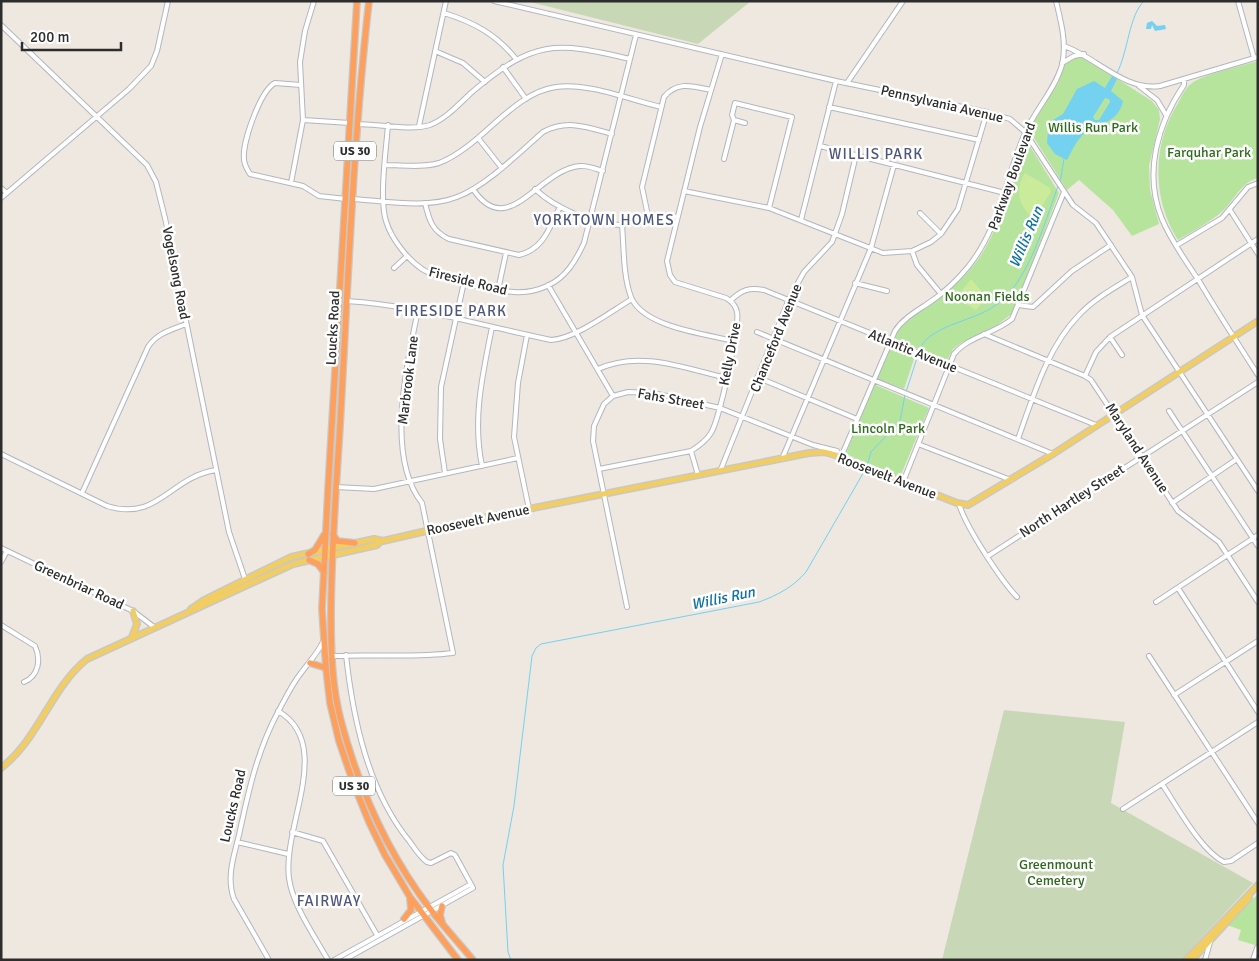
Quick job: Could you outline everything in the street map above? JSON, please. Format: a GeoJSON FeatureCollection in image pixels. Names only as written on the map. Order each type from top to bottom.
{"type":"FeatureCollection","features":[{"type":"Feature","properties":{"kind":"highway","name":"Loucks Road"},"geometry":{"type":"LineString","coordinates":[[323,642],[324,572],[333,534],[353,199],[357,1]]}},
{"type":"Feature","properties":{"kind":"highway","name":"Loucks Road"},"geometry":{"type":"LineString","coordinates":[[331,656],[326,530],[339,301],[346,199],[369,3]]}},
{"type":"Feature","properties":{"kind":"highway"},"geometry":{"type":"LineString","coordinates":[[324,572],[318,564],[308,557],[315,550],[326,530]]}},
{"type":"Feature","properties":{"kind":"highway"},"geometry":{"type":"LineString","coordinates":[[333,534],[337,541],[355,543]]}},
{"type":"Feature","properties":{"kind":"highway","name":"US 30"},"geometry":{"type":"LineString","coordinates":[[323,642],[330,702],[339,741],[354,785],[385,855],[410,897],[458,960]]}},
{"type":"Feature","properties":{"kind":"highway","name":"US 30"},"geometry":{"type":"LineString","coordinates":[[331,656],[340,719],[357,774],[373,816],[402,867],[430,909],[473,960]]}},
{"type":"Feature","properties":{"kind":"highway"},"geometry":{"type":"LineString","coordinates":[[310,663],[326,668]]}},
{"type":"Feature","properties":{"kind":"highway"},"geometry":{"type":"LineString","coordinates":[[404,919],[411,910],[410,897]]}},
{"type":"Feature","properties":{"kind":"highway"},"geometry":{"type":"LineString","coordinates":[[442,906],[440,915],[443,924]]}},
{"type":"Feature","properties":{"kind":"main road"},"geometry":{"type":"LineString","coordinates":[[959,504],[968,505],[1011,480],[1258,321]]}},
{"type":"Feature","properties":{"kind":"main road","name":"Roosevelt Avenue"},"geometry":{"type":"LineString","coordinates":[[328,552],[377,545],[382,541],[529,509],[721,470],[824,452],[959,504]]}},
{"type":"Feature","properties":{"kind":"main road","name":"Roosevelt Avenue"},"geometry":{"type":"LineString","coordinates":[[1,768],[22,748],[76,669],[92,656],[308,557],[355,543],[374,539],[382,541]]}},
{"type":"Feature","properties":{"kind":"main road","name":"Roosevelt Avenue"},"geometry":{"type":"LineString","coordinates":[[191,610],[204,600],[291,557],[308,557]]}},
{"type":"Feature","properties":{"kind":"main road"},"geometry":{"type":"LineString","coordinates":[[212,602],[242,585],[245,579]]}},
{"type":"Feature","properties":{"kind":"main road"},"geometry":{"type":"LineString","coordinates":[[132,611],[137,624],[132,638]]}},
{"type":"Feature","properties":{"kind":"main road"},"geometry":{"type":"LineString","coordinates":[[1186,960],[1258,885]]}},
{"type":"Feature","properties":{"kind":"main road"},"geometry":{"type":"LineString","coordinates":[[1192,960],[1258,889]]}},
{"type":"Feature","properties":{"kind":"main road"},"geometry":{"type":"LineString","coordinates":[[1212,937],[1228,915]]}},
{"type":"Feature","properties":{"kind":"street"},"geometry":{"type":"LineString","coordinates":[[1,198],[129,89],[151,66],[157,51],[168,1]]}},
{"type":"Feature","properties":{"kind":"street"},"geometry":{"type":"LineString","coordinates":[[290,183],[303,120],[300,62],[305,31],[314,1]]}},
{"type":"Feature","properties":{"kind":"street"},"geometry":{"type":"LineString","coordinates":[[419,126],[446,1]]}},
{"type":"Feature","properties":{"kind":"street","name":"Pennsylvania Avenue"},"geometry":{"type":"LineString","coordinates":[[494,1],[836,81],[987,112],[1010,119],[1025,132],[1073,205],[1096,223],[1132,276],[1142,315],[1258,491]]}},
{"type":"Feature","properties":{"kind":"street"},"geometry":{"type":"LineString","coordinates":[[847,83],[903,1]]}},
{"type":"Feature","properties":{"kind":"street","name":"Parkway Boulevard"},"geometry":{"type":"LineString","coordinates":[[841,457],[889,342],[900,323],[941,294],[963,273],[981,249],[997,219],[1025,132],[1055,82],[1062,63],[1064,46],[1056,1]]}},
{"type":"Feature","properties":{"kind":"street"},"geometry":{"type":"LineString","coordinates":[[1139,86],[1160,86],[1256,58],[1238,1]]}},
{"type":"Feature","properties":{"kind":"street"},"geometry":{"type":"LineString","coordinates":[[444,12],[464,19],[488,32],[500,41],[516,59]]}},
{"type":"Feature","properties":{"kind":"street","name":"Vogelsong Road"},"geometry":{"type":"LineString","coordinates":[[1,25],[147,165],[156,182],[166,218],[229,532],[245,579]]}},
{"type":"Feature","properties":{"kind":"street"},"geometry":{"type":"LineString","coordinates":[[627,607],[593,441],[594,426],[601,409],[613,396],[548,286],[558,280],[578,256],[592,218],[636,35]]}},
{"type":"Feature","properties":{"kind":"street"},"geometry":{"type":"LineString","coordinates":[[1064,46],[1084,54],[1120,77],[1139,86],[1157,100],[1166,115]]}},
{"type":"Feature","properties":{"kind":"street"},"geometry":{"type":"LineString","coordinates":[[303,120],[388,125],[429,125],[444,116],[516,59],[556,47],[581,47],[630,59]]}},
{"type":"Feature","properties":{"kind":"street"},"geometry":{"type":"LineString","coordinates":[[435,51],[463,63],[485,82]]}},
{"type":"Feature","properties":{"kind":"street"},"geometry":{"type":"LineString","coordinates":[[722,54],[684,190],[667,261],[673,279],[679,284],[731,300]]}},
{"type":"Feature","properties":{"kind":"street"},"geometry":{"type":"LineString","coordinates":[[1062,63],[1074,56],[1084,54]]}},
{"type":"Feature","properties":{"kind":"street"},"geometry":{"type":"LineString","coordinates":[[503,68],[526,99]]}},
{"type":"Feature","properties":{"kind":"street"},"geometry":{"type":"LineString","coordinates":[[1184,79],[1184,84],[1166,115],[1159,134],[1154,163],[1154,179],[1161,217],[1197,279],[1258,375]]}},
{"type":"Feature","properties":{"kind":"street"},"geometry":{"type":"LineString","coordinates":[[801,220],[836,81]]}},
{"type":"Feature","properties":{"kind":"street"},"geometry":{"type":"LineString","coordinates":[[301,85],[275,83],[265,92],[251,125],[244,152],[244,160],[250,174],[303,186],[319,196],[346,199]]}},
{"type":"Feature","properties":{"kind":"street"},"geometry":{"type":"LineString","coordinates":[[648,216],[642,187],[664,97],[675,87],[683,85],[711,90]]}},
{"type":"Feature","properties":{"kind":"street"},"geometry":{"type":"LineString","coordinates":[[386,165],[423,166],[452,157],[526,99],[546,89],[573,86],[661,107]]}},
{"type":"Feature","properties":{"kind":"street"},"geometry":{"type":"LineString","coordinates":[[724,159],[734,122],[732,115],[735,102],[791,115],[791,125],[769,208]]}},
{"type":"Feature","properties":{"kind":"street"},"geometry":{"type":"LineString","coordinates":[[829,107],[979,140]]}},
{"type":"Feature","properties":{"kind":"street"},"geometry":{"type":"LineString","coordinates":[[684,190],[769,208],[883,252],[912,251],[931,242],[940,234],[958,209],[987,112]]}},
{"type":"Feature","properties":{"kind":"street"},"geometry":{"type":"LineString","coordinates":[[734,122],[745,123]]}},
{"type":"Feature","properties":{"kind":"street"},"geometry":{"type":"LineString","coordinates":[[353,199],[425,203],[455,198],[473,189],[543,132],[555,126],[572,123],[612,134]]}},
{"type":"Feature","properties":{"kind":"street","name":"Fireside Road"},"geometry":{"type":"LineString","coordinates":[[388,125],[384,201],[386,221],[407,256],[432,275],[498,290],[515,292],[548,286]]}},
{"type":"Feature","properties":{"kind":"street"},"geometry":{"type":"LineString","coordinates":[[478,138],[501,167]]}},
{"type":"Feature","properties":{"kind":"street"},"geometry":{"type":"LineString","coordinates":[[820,146],[1006,193]]}},
{"type":"Feature","properties":{"kind":"street","name":"Chanceford Avenue"},"geometry":{"type":"LineString","coordinates":[[721,470],[789,299],[804,272],[826,250],[835,234],[856,155]]}},
{"type":"Feature","properties":{"kind":"street"},"geometry":{"type":"LineString","coordinates":[[782,459],[839,320],[871,248],[894,165]]}},
{"type":"Feature","properties":{"kind":"street"},"geometry":{"type":"LineString","coordinates":[[473,189],[486,204],[497,209],[506,209],[544,181],[572,168],[582,166],[603,171]]}},
{"type":"Feature","properties":{"kind":"street"},"geometry":{"type":"LineString","coordinates":[[1177,245],[1222,218],[1248,187],[1258,183]]}},
{"type":"Feature","properties":{"kind":"street"},"geometry":{"type":"LineString","coordinates":[[1,188],[7,193]]}},
{"type":"Feature","properties":{"kind":"street"},"geometry":{"type":"LineString","coordinates":[[535,189],[548,201],[560,207],[592,218],[622,225],[648,216],[677,217]]}},
{"type":"Feature","properties":{"kind":"street"},"geometry":{"type":"LineString","coordinates":[[903,482],[948,365],[960,347],[1012,319],[1063,191]]}},
{"type":"Feature","properties":{"kind":"street"},"geometry":{"type":"LineString","coordinates":[[425,203],[428,219],[434,230],[441,235],[519,255],[535,249],[542,242],[560,207]]}},
{"type":"Feature","properties":{"kind":"street"},"geometry":{"type":"LineString","coordinates":[[1230,210],[1258,254]]}},
{"type":"Feature","properties":{"kind":"street"},"geometry":{"type":"LineString","coordinates":[[920,213],[940,234]]}},
{"type":"Feature","properties":{"kind":"street"},"geometry":{"type":"LineString","coordinates":[[622,225],[628,285],[632,300],[644,314],[659,322],[734,341]]}},
{"type":"Feature","properties":{"kind":"street"},"geometry":{"type":"LineString","coordinates":[[1085,376],[1096,352],[1110,337],[1258,240]]}},
{"type":"Feature","properties":{"kind":"street"},"geometry":{"type":"LineString","coordinates":[[1018,305],[1033,307],[1072,271],[1111,245]]}},
{"type":"Feature","properties":{"kind":"street"},"geometry":{"type":"LineString","coordinates":[[912,251],[917,265],[941,294]]}},
{"type":"Feature","properties":{"kind":"street"},"geometry":{"type":"LineString","coordinates":[[498,290],[506,253]]}},
{"type":"Feature","properties":{"kind":"street"},"geometry":{"type":"LineString","coordinates":[[394,268],[407,256]]}},
{"type":"Feature","properties":{"kind":"street"},"geometry":{"type":"LineString","coordinates":[[1018,439],[1032,399],[1058,341],[1080,314],[1132,276]]}},
{"type":"Feature","properties":{"kind":"street"},"geometry":{"type":"LineString","coordinates":[[445,473],[440,439],[441,387],[464,282]]}},
{"type":"Feature","properties":{"kind":"street"},"geometry":{"type":"LineString","coordinates":[[855,283],[887,291]]}},
{"type":"Feature","properties":{"kind":"street","name":"Atlantic Avenue"},"geometry":{"type":"LineString","coordinates":[[731,300],[739,293],[751,288],[764,290],[1096,425]]}},
{"type":"Feature","properties":{"kind":"street"},"geometry":{"type":"LineString","coordinates":[[339,301],[387,304],[527,335],[559,340],[576,333],[632,300]]}},
{"type":"Feature","properties":{"kind":"street","name":"Kelly Drive"},"geometry":{"type":"LineString","coordinates":[[691,451],[703,443],[711,433],[720,408],[734,341],[737,311],[731,300]]}},
{"type":"Feature","properties":{"kind":"street","name":"Marbrook Lane"},"geometry":{"type":"LineString","coordinates":[[346,655],[389,654],[419,656],[452,653],[422,503],[414,493],[404,460],[403,415],[409,358],[418,310]]}},
{"type":"Feature","properties":{"kind":"street"},"geometry":{"type":"LineString","coordinates":[[82,493],[148,347],[164,332],[186,324]]}},
{"type":"Feature","properties":{"kind":"street"},"geometry":{"type":"LineString","coordinates":[[482,466],[477,444],[477,420],[480,391],[492,327]]}},
{"type":"Feature","properties":{"kind":"street"},"geometry":{"type":"LineString","coordinates":[[757,332],[1053,454]]}},
{"type":"Feature","properties":{"kind":"street","name":"Maryland Avenue"},"geometry":{"type":"LineString","coordinates":[[984,334],[1085,376],[1096,386],[1172,503],[1186,518],[1220,542],[1258,602]]}},
{"type":"Feature","properties":{"kind":"street"},"geometry":{"type":"LineString","coordinates":[[527,335],[514,420],[514,437],[529,509]]}},
{"type":"Feature","properties":{"kind":"street"},"geometry":{"type":"LineString","coordinates":[[1110,337],[1122,355]]}},
{"type":"Feature","properties":{"kind":"street"},"geometry":{"type":"LineString","coordinates":[[598,369],[609,364],[636,359],[726,378]]}},
{"type":"Feature","properties":{"kind":"street"},"geometry":{"type":"LineString","coordinates":[[759,378],[856,418]]}},
{"type":"Feature","properties":{"kind":"street","name":"North Hartley Street"},"geometry":{"type":"LineString","coordinates":[[988,556],[1207,413],[1258,382]]}},
{"type":"Feature","properties":{"kind":"street","name":"Fahs Street"},"geometry":{"type":"LineString","coordinates":[[613,396],[628,392],[653,393],[720,408],[814,445],[837,451]]}},
{"type":"Feature","properties":{"kind":"street"},"geometry":{"type":"LineString","coordinates":[[1169,411],[1258,546]]}},
{"type":"Feature","properties":{"kind":"street"},"geometry":{"type":"LineString","coordinates":[[918,444],[1011,480]]}},
{"type":"Feature","properties":{"kind":"street"},"geometry":{"type":"LineString","coordinates":[[598,469],[691,451],[698,475]]}},
{"type":"Feature","properties":{"kind":"street"},"geometry":{"type":"LineString","coordinates":[[1,454],[114,508],[134,510],[160,499],[187,479],[216,470]]}},
{"type":"Feature","properties":{"kind":"street"},"geometry":{"type":"LineString","coordinates":[[336,487],[374,488],[518,458]]}},
{"type":"Feature","properties":{"kind":"street"},"geometry":{"type":"LineString","coordinates":[[1172,503],[1236,459]]}},
{"type":"Feature","properties":{"kind":"street"},"geometry":{"type":"LineString","coordinates":[[959,504],[962,514],[988,556],[1017,597]]}},
{"type":"Feature","properties":{"kind":"street"},"geometry":{"type":"LineString","coordinates":[[1156,602],[1258,535]]}},
{"type":"Feature","properties":{"kind":"street","name":"Greenbriar Road"},"geometry":{"type":"LineString","coordinates":[[1,548],[132,611],[154,627]]}},
{"type":"Feature","properties":{"kind":"street"},"geometry":{"type":"LineString","coordinates":[[1,562],[7,551]]}},
{"type":"Feature","properties":{"kind":"street"},"geometry":{"type":"LineString","coordinates":[[1178,588],[1258,712]]}},
{"type":"Feature","properties":{"kind":"street"},"geometry":{"type":"LineString","coordinates":[[1,624],[35,646],[39,665],[31,680],[24,682]]}},
{"type":"Feature","properties":{"kind":"street","name":"Loucks Road"},"geometry":{"type":"LineString","coordinates":[[269,960],[231,891],[231,870],[256,763],[278,711],[296,680],[310,663],[323,642]]}},
{"type":"Feature","properties":{"kind":"street"},"geometry":{"type":"LineString","coordinates":[[1174,695],[1258,642]]}},
{"type":"Feature","properties":{"kind":"street"},"geometry":{"type":"LineString","coordinates":[[331,656],[346,655],[357,724],[378,787],[398,828],[424,860],[431,863],[453,853],[473,888],[442,906],[430,909]]}},
{"type":"Feature","properties":{"kind":"street"},"geometry":{"type":"LineString","coordinates":[[1149,656],[1258,823]]}},
{"type":"Feature","properties":{"kind":"street"},"geometry":{"type":"LineString","coordinates":[[278,711],[292,720],[302,736],[305,765],[288,854],[292,892],[328,960]]}},
{"type":"Feature","properties":{"kind":"street"},"geometry":{"type":"LineString","coordinates":[[1123,809],[1258,722]]}},
{"type":"Feature","properties":{"kind":"street"},"geometry":{"type":"LineString","coordinates":[[1162,784],[1196,836],[1218,859],[1224,862],[1231,861],[1258,843]]}},
{"type":"Feature","properties":{"kind":"street"},"geometry":{"type":"LineString","coordinates":[[292,832],[323,841],[377,935]]}},
{"type":"Feature","properties":{"kind":"street"},"geometry":{"type":"LineString","coordinates":[[237,842],[288,854]]}},
{"type":"Feature","properties":{"kind":"street"},"geometry":{"type":"LineString","coordinates":[[344,960],[471,884]]}},
{"type":"Feature","properties":{"kind":"street"},"geometry":{"type":"LineString","coordinates":[[335,959],[404,919],[422,914]]}},
{"type":"Feature","properties":{"kind":"street"},"geometry":{"type":"LineString","coordinates":[[1205,960],[1212,937]]}},
{"type":"Feature","properties":{"kind":"street"},"geometry":{"type":"LineString","coordinates":[[1253,960],[1257,948]]}},
{"type":"Feature","properties":{"kind":"green space"},"geometry":{"type":"Polygon","coordinates":[[[526,1],[751,1],[698,44],[526,1]]]}},
{"type":"Feature","properties":{"kind":"green space","name":"Willis Run Park"},"geometry":{"type":"Polygon","coordinates":[[[1072,57],[1081,57],[1089,61],[1152,101],[1159,110],[1160,119],[1149,166],[1150,190],[1159,224],[1132,236],[1113,210],[1079,180],[1067,190],[1029,130],[1058,83],[1065,64],[1072,57]]]}},
{"type":"Feature","properties":{"kind":"green space","name":"Farquhar Park"},"geometry":{"type":"Polygon","coordinates":[[[1258,61],[1258,178],[1246,184],[1218,215],[1178,240],[1163,208],[1158,172],[1159,155],[1169,121],[1183,93],[1192,83],[1214,73],[1258,61]]]}},
{"type":"Feature","properties":{"kind":"green space","name":"Noonan Fields"},"geometry":{"type":"Polygon","coordinates":[[[1026,143],[1028,143],[1059,193],[1014,312],[996,326],[961,343],[953,349],[947,361],[895,339],[897,332],[905,322],[951,288],[968,272],[980,256],[990,240],[1018,160],[1026,143]]]}},
{"type":"Feature","properties":{"kind":"green space"},"geometry":{"type":"Polygon","coordinates":[[[1025,173],[1050,188],[1051,192],[1034,218],[1021,203],[1019,191],[1025,173]]]}},
{"type":"Feature","properties":{"kind":"green space"},"geometry":{"type":"Polygon","coordinates":[[[971,279],[982,292],[981,304],[976,310],[956,298],[971,279]]]}},
{"type":"Feature","properties":{"kind":"green space"},"geometry":{"type":"Polygon","coordinates":[[[890,347],[915,356],[904,389],[876,378],[890,347]]]}},
{"type":"Feature","properties":{"kind":"green space","name":"Lincoln Park"},"geometry":{"type":"Polygon","coordinates":[[[873,384],[929,408],[900,477],[846,454],[873,384]]]}},
{"type":"Feature","properties":{"kind":"green space","name":"Greenmount Cemetery"},"geometry":{"type":"Polygon","coordinates":[[[1004,710],[1125,722],[1111,803],[1253,883],[1181,960],[942,960],[1004,710]]]}},
{"type":"Feature","properties":{"kind":"green space"},"geometry":{"type":"Polygon","coordinates":[[[1258,894],[1258,946],[1238,940],[1241,930],[1227,925],[1258,894]]]}},
{"type":"Feature","properties":{"kind":"water"},"geometry":{"type":"Polygon","coordinates":[[[1152,21],[1157,26],[1165,25],[1166,29],[1155,31],[1152,25],[1151,29],[1146,29],[1147,23],[1152,21]]]}},
{"type":"Feature","properties":{"kind":"water"},"geometry":{"type":"Polygon","coordinates":[[[1112,76],[1117,79],[1111,91],[1123,101],[1117,114],[1082,136],[1067,160],[1055,154],[1047,143],[1048,130],[1053,120],[1063,114],[1077,89],[1094,81],[1105,88],[1112,76]],[[1105,98],[1093,117],[1095,120],[1099,120],[1110,102],[1109,99],[1105,98]]]}},
{"type":"Feature","properties":{"kind":"waterway"},"geometry":{"type":"LineString","coordinates":[[1117,73],[1135,15],[1144,1]]}},
{"type":"Feature","properties":{"kind":"waterway","name":"Willis Run"},"geometry":{"type":"LineString","coordinates":[[1060,183],[1064,159]]}},
{"type":"Feature","properties":{"kind":"waterway","name":"Willis Run"},"geometry":{"type":"LineString","coordinates":[[919,351],[924,343],[940,330],[993,307],[1016,284],[1041,235],[1058,186]]}},
{"type":"Feature","properties":{"kind":"waterway","name":"Willis Run"},"geometry":{"type":"LineString","coordinates":[[906,392],[918,355]]}},
{"type":"Feature","properties":{"kind":"waterway","name":"Willis Run"},"geometry":{"type":"LineString","coordinates":[[867,466],[871,452],[900,421],[905,395]]}},
{"type":"Feature","properties":{"kind":"waterway","name":"Willis Run"},"geometry":{"type":"LineString","coordinates":[[511,960],[508,952],[503,865],[514,806],[532,656],[536,648],[541,644],[759,602],[779,593],[796,582],[806,572],[865,470]]}},
{"type":"Feature","properties":{"kind":"district","name":"WILLIS PARK"},"geometry":{"type":"Point","coordinates":[876,154]}},
{"type":"Feature","properties":{"kind":"district","name":"YORKTOWN HOMES"},"geometry":{"type":"Point","coordinates":[604,220]}},
{"type":"Feature","properties":{"kind":"district","name":"FIRESIDE PARK"},"geometry":{"type":"Point","coordinates":[451,311]}},
{"type":"Feature","properties":{"kind":"district","name":"FAIRWAY"},"geometry":{"type":"Point","coordinates":[329,901]}}]}
